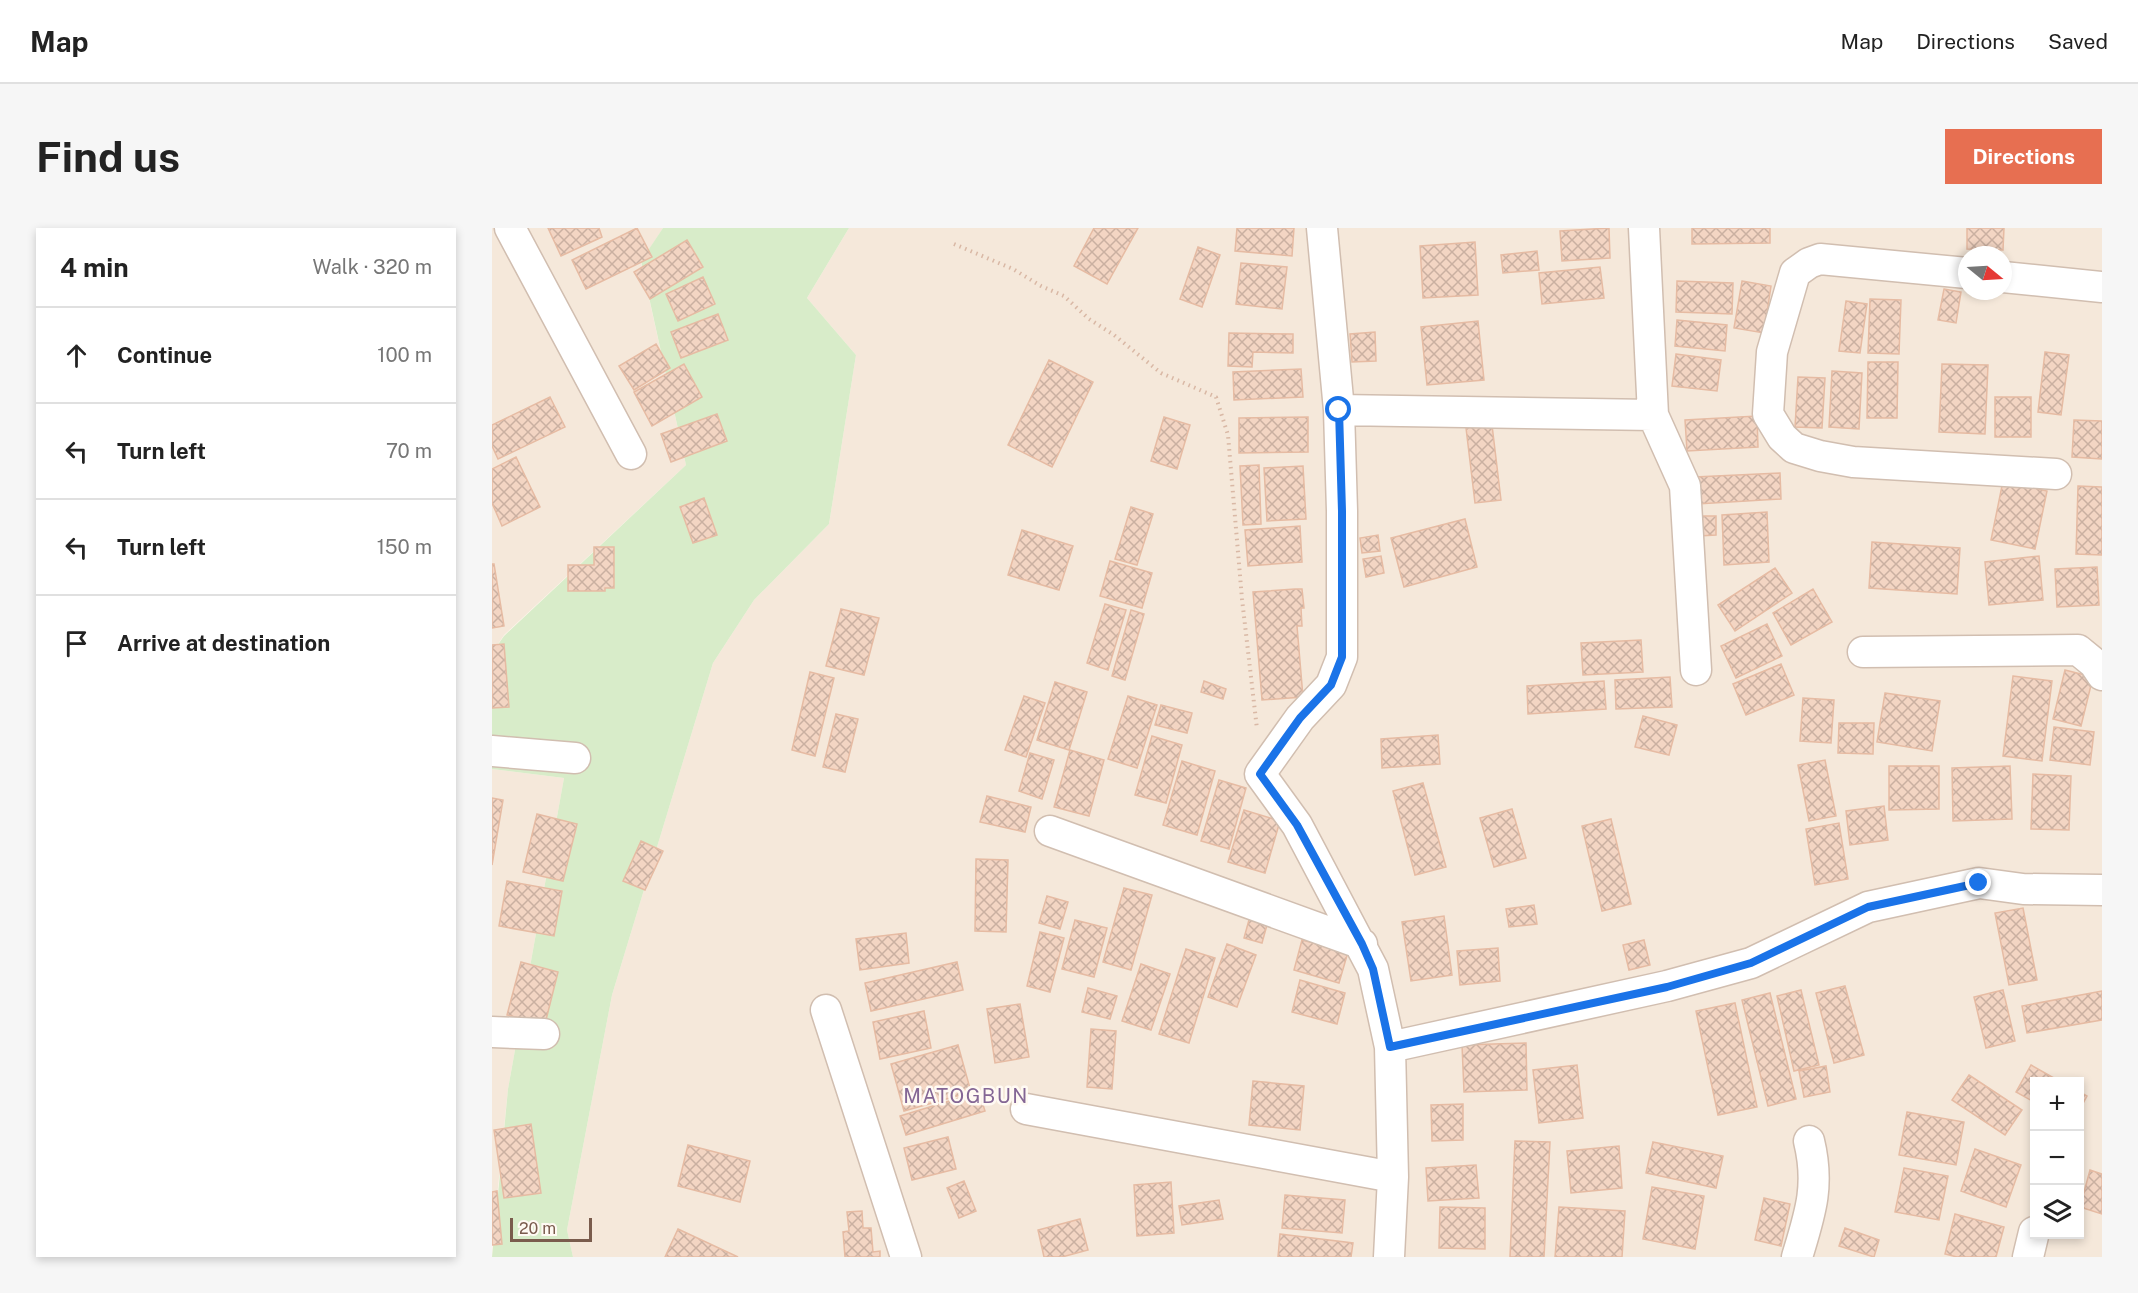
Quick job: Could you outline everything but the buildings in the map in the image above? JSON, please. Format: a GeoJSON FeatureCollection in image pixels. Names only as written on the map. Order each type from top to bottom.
{"type":"FeatureCollection","features":[{"type":"Feature","properties":{"kind":"street"},"geometry":{"type":"LineString","coordinates":[[510,228],[631,454]]}},
{"type":"Feature","properties":{"kind":"street"},"geometry":{"type":"LineString","coordinates":[[1322,228],[1339,410],[1342,657],[1331,685],[1300,718],[1260,774],[1297,825],[1362,944],[1373,969],[1390,1047],[1393,1177],[1389,1257]]}},
{"type":"Feature","properties":{"kind":"street"},"geometry":{"type":"LineString","coordinates":[[1644,228],[1653,415],[1685,486],[1696,670]]}},
{"type":"Feature","properties":{"kind":"street"},"geometry":{"type":"LineString","coordinates":[[1958,272],[1844,260],[1820,259],[1809,263],[1796,273],[1772,352],[1768,414],[1782,437],[1794,448],[1820,456],[1853,462],[2056,474]]}},
{"type":"Feature","properties":{"kind":"street"},"geometry":{"type":"LineString","coordinates":[[2012,278],[2102,287]]}},
{"type":"Feature","properties":{"kind":"street"},"geometry":{"type":"LineString","coordinates":[[1339,410],[1653,415]]}},
{"type":"Feature","properties":{"kind":"street"},"geometry":{"type":"LineString","coordinates":[[1863,652],[2078,650],[2094,663],[2102,675]]}},
{"type":"Feature","properties":{"kind":"street"},"geometry":{"type":"LineString","coordinates":[[492,751],[575,758]]}},
{"type":"Feature","properties":{"kind":"street"},"geometry":{"type":"LineString","coordinates":[[1050,831],[1362,944]]}},
{"type":"Feature","properties":{"kind":"street"},"geometry":{"type":"LineString","coordinates":[[1390,1047],[1667,987],[1751,963],[1868,907],[1979,883],[2023,889],[2102,890]]}},
{"type":"Feature","properties":{"kind":"street"},"geometry":{"type":"LineString","coordinates":[[826,1010],[906,1257]]}},
{"type":"Feature","properties":{"kind":"street"},"geometry":{"type":"LineString","coordinates":[[492,1032],[544,1034]]}},
{"type":"Feature","properties":{"kind":"street"},"geometry":{"type":"LineString","coordinates":[[1026,1109],[1393,1177]]}},
{"type":"Feature","properties":{"kind":"street"},"geometry":{"type":"LineString","coordinates":[[1797,1257],[1810,1215],[1815,1189],[1813,1158],[1809,1141]]}},
{"type":"Feature","properties":{"kind":"street"},"geometry":{"type":"LineString","coordinates":[[2028,1257],[2032,1239]]}},
{"type":"Feature","properties":{"kind":"path"},"geometry":{"type":"LineString","coordinates":[[954,244],[1013,268],[1041,286],[1064,296],[1089,319],[1114,335],[1161,373],[1216,397],[1228,435],[1242,598],[1257,731]]}},
{"type":"Feature","properties":{"kind":"shaded area"},"geometry":{"type":"Polygon","coordinates":[[[492,228],[663,228],[641,262],[686,465],[504,635],[492,653],[492,228]]]}},
{"type":"Feature","properties":{"kind":"shaded area"},"geometry":{"type":"Polygon","coordinates":[[[849,228],[2102,228],[2102,1257],[573,1257],[567,1230],[612,995],[713,663],[754,600],[829,524],[856,355],[807,298],[849,228]]]}},
{"type":"Feature","properties":{"kind":"shaded area"},"geometry":{"type":"Polygon","coordinates":[[[492,769],[564,778],[508,1089],[492,1246],[492,769]]]}},
{"type":"Feature","properties":{"kind":"green space"},"geometry":{"type":"Polygon","coordinates":[[[663,228],[849,228],[807,298],[856,355],[829,524],[754,600],[713,663],[612,995],[567,1230],[573,1257],[492,1257],[508,1089],[564,778],[492,769],[492,653],[504,636],[686,465],[641,261],[663,228]]]}},
{"type":"Feature","properties":{"kind":"district","name":"MATOGBUN"},"geometry":{"type":"Point","coordinates":[966,1096]}},
{"type":"Feature","properties":{"kind":"route"},"geometry":{"type":"LineString","coordinates":[[1339,410],[1342,657],[1331,685],[1300,718],[1260,774],[1297,825],[1362,944],[1373,969],[1380,994],[1390,1047],[1667,987],[1751,963],[1868,907],[1979,883]]}}]}
